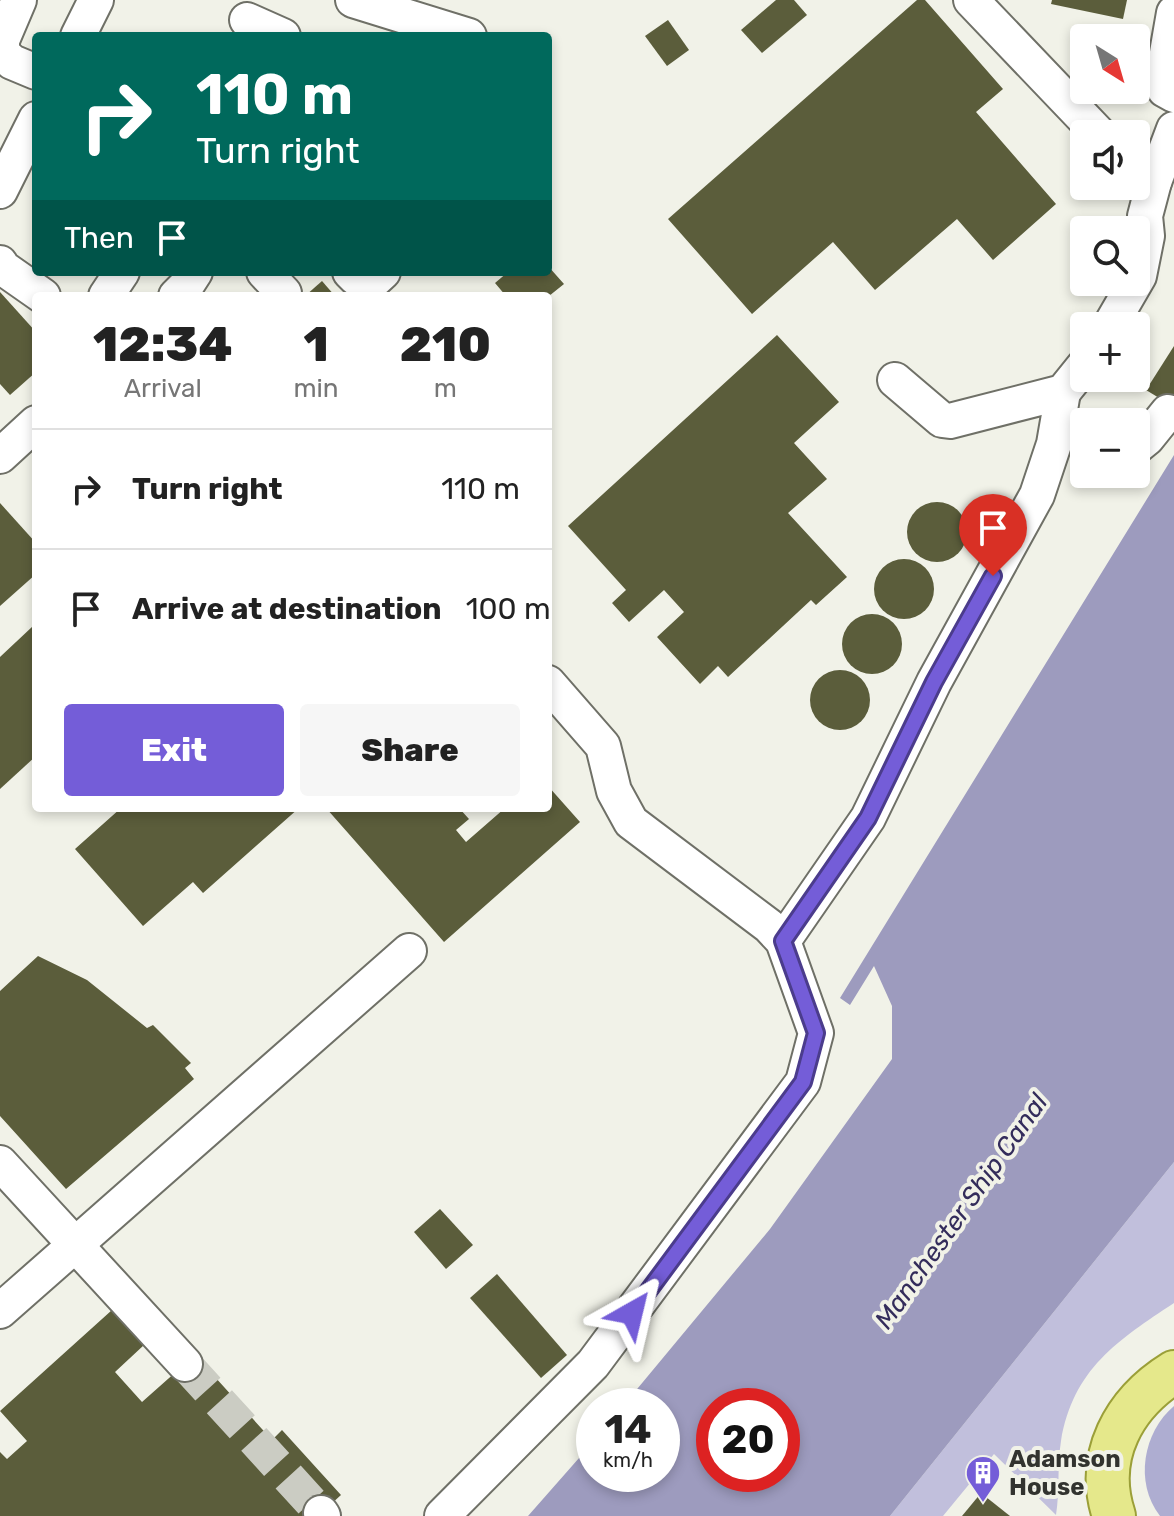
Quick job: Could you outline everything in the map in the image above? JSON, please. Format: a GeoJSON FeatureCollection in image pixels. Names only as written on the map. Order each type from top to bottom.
{"type":"FeatureCollection","features":[{"type":"Feature","properties":{"kind":"main road"},"geometry":{"type":"LineString","coordinates":[[1114,1516],[1108,1471],[1114,1439],[1136,1403],[1150,1387],[1174,1372]]}},
{"type":"Feature","properties":{"kind":"lane"},"geometry":{"type":"LineString","coordinates":[[19,0],[2,40],[2,53],[12,62],[32,70]]}},
{"type":"Feature","properties":{"kind":"lane"},"geometry":{"type":"LineString","coordinates":[[80,32],[96,0]]}},
{"type":"Feature","properties":{"kind":"lane"},"geometry":{"type":"LineString","coordinates":[[353,0],[456,32]]}},
{"type":"Feature","properties":{"kind":"lane"},"geometry":{"type":"LineString","coordinates":[[971,0],[1086,120]]}},
{"type":"Feature","properties":{"kind":"lane"},"geometry":{"type":"LineString","coordinates":[[1174,13],[1162,82],[1165,90],[1174,95]]}},
{"type":"Feature","properties":{"kind":"lane"},"geometry":{"type":"LineString","coordinates":[[248,16],[276,32]]}},
{"type":"Feature","properties":{"kind":"lane"},"geometry":{"type":"LineString","coordinates":[[0,191],[32,127]]}},
{"type":"Feature","properties":{"kind":"lane"},"geometry":{"type":"LineString","coordinates":[[1150,168],[1174,129]]}},
{"type":"Feature","properties":{"kind":"lane"},"geometry":{"type":"LineString","coordinates":[[1118,312],[1139,276],[1147,236],[1145,200]]}},
{"type":"Feature","properties":{"kind":"lane"},"geometry":{"type":"LineString","coordinates":[[0,263],[37,292]]}},
{"type":"Feature","properties":{"kind":"lane"},"geometry":{"type":"LineString","coordinates":[[354,276],[371,283],[379,276]]}},
{"type":"Feature","properties":{"kind":"lane"},"geometry":{"type":"LineString","coordinates":[[895,380],[942,420],[950,421],[1070,380]]}},
{"type":"Feature","properties":{"kind":"lane"},"geometry":{"type":"LineString","coordinates":[[783,941],[868,818],[934,682],[1037,495],[1069,448],[1073,392]]}},
{"type":"Feature","properties":{"kind":"lane"},"geometry":{"type":"LineString","coordinates":[[1150,434],[1168,412]]}},
{"type":"Feature","properties":{"kind":"lane"},"geometry":{"type":"LineString","coordinates":[[0,456],[32,427]]}},
{"type":"Feature","properties":{"kind":"lane"},"geometry":{"type":"LineString","coordinates":[[442,1516],[593,1364],[803,1082],[816,1033],[783,941],[769,926],[631,822],[614,791],[603,746],[552,688]]}},
{"type":"Feature","properties":{"kind":"lane"},"geometry":{"type":"LineString","coordinates":[[0,1311],[409,951]]}},
{"type":"Feature","properties":{"kind":"lane"},"geometry":{"type":"LineString","coordinates":[[0,1163],[185,1364]]}},
{"type":"Feature","properties":{"kind":"shaded area"},"geometry":{"type":"Polygon","coordinates":[[[1174,1162],[1174,1303],[1117,1344],[1087,1375],[1076,1394],[1061,1441],[1056,1515],[994,1454],[943,1516],[890,1516],[1174,1162]]]}},
{"type":"Feature","properties":{"kind":"shaded area"},"geometry":{"type":"Polygon","coordinates":[[[1174,1406],[1174,1516],[1160,1516],[1147,1489],[1146,1458],[1155,1430],[1174,1406]]]}},
{"type":"Feature","properties":{"kind":"water","name":"Manchester Ship Canal"},"geometry":{"type":"Polygon","coordinates":[[[1174,455],[1174,1162],[890,1516],[528,1516],[576,1461],[576,1492],[680,1492],[680,1388],[638,1388],[770,1229],[892,1059],[892,1006],[874,966],[850,1005],[840,998],[1174,455]]]}},
{"type":"Feature","properties":{"kind":"building"},"geometry":{"type":"Polygon","coordinates":[[[776,0],[794,0],[807,15],[762,53],[741,30],[776,0]]]}},
{"type":"Feature","properties":{"kind":"building"},"geometry":{"type":"Polygon","coordinates":[[[917,0],[925,0],[1003,89],[976,112],[1056,204],[993,260],[957,219],[875,290],[833,242],[752,314],[668,219],[917,0]]]}},
{"type":"Feature","properties":{"kind":"building"},"geometry":{"type":"Polygon","coordinates":[[[1052,0],[1127,0],[1123,19],[1051,4],[1052,0]]]}},
{"type":"Feature","properties":{"kind":"building"},"geometry":{"type":"Polygon","coordinates":[[[668,20],[689,50],[667,66],[645,36],[668,20]]]}},
{"type":"Feature","properties":{"kind":"building"},"geometry":{"type":"Polygon","coordinates":[[[552,270],[564,284],[552,294],[503,292],[495,283],[503,276],[552,276],[552,270]]]}},
{"type":"Feature","properties":{"kind":"building"},"geometry":{"type":"Polygon","coordinates":[[[322,281],[332,292],[310,292],[322,281]]]}},
{"type":"Feature","properties":{"kind":"building"},"geometry":{"type":"Polygon","coordinates":[[[0,292],[32,328],[32,376],[10,395],[0,384],[0,292]]]}},
{"type":"Feature","properties":{"kind":"building"},"geometry":{"type":"Polygon","coordinates":[[[777,335],[839,402],[794,443],[827,479],[788,513],[847,577],[816,605],[811,600],[728,677],[718,666],[700,684],[657,637],[684,612],[664,590],[629,622],[612,603],[626,590],[568,526],[777,335]]]}},
{"type":"Feature","properties":{"kind":"building"},"geometry":{"type":"Polygon","coordinates":[[[1174,346],[1174,407],[1149,392],[1150,384],[1174,346]]]}},
{"type":"Feature","properties":{"kind":"building"},"geometry":{"type":"Polygon","coordinates":[[[937,502],[948,504],[958,511],[965,521],[965,543],[958,553],[948,560],[937,562],[926,560],[916,553],[909,543],[907,532],[909,521],[916,511],[926,504],[937,502]]]}},
{"type":"Feature","properties":{"kind":"building"},"geometry":{"type":"Polygon","coordinates":[[[0,503],[32,539],[32,578],[0,606],[0,503]]]}},
{"type":"Feature","properties":{"kind":"building"},"geometry":{"type":"Polygon","coordinates":[[[904,559],[925,568],[934,589],[925,610],[904,619],[883,610],[874,589],[883,568],[904,559]]]}},
{"type":"Feature","properties":{"kind":"building"},"geometry":{"type":"Polygon","coordinates":[[[872,614],[883,616],[893,623],[900,633],[900,655],[893,665],[883,672],[872,674],[861,672],[851,665],[844,655],[842,644],[844,633],[851,623],[861,616],[872,614]]]}},
{"type":"Feature","properties":{"kind":"building"},"geometry":{"type":"Polygon","coordinates":[[[32,627],[32,760],[0,789],[0,657],[32,627]]]}},
{"type":"Feature","properties":{"kind":"building"},"geometry":{"type":"Polygon","coordinates":[[[840,670],[851,672],[861,679],[868,689],[868,711],[861,721],[851,728],[840,730],[829,728],[819,721],[812,711],[810,700],[812,689],[819,679],[829,672],[840,670]]]}},
{"type":"Feature","properties":{"kind":"building"},"geometry":{"type":"Polygon","coordinates":[[[552,790],[580,822],[444,942],[330,812],[463,812],[469,819],[456,830],[466,842],[500,812],[552,812],[552,790]]]}},
{"type":"Feature","properties":{"kind":"building"},"geometry":{"type":"Polygon","coordinates":[[[117,812],[294,812],[203,893],[193,882],[143,926],[75,849],[117,812]]]}},
{"type":"Feature","properties":{"kind":"building"},"geometry":{"type":"Polygon","coordinates":[[[38,956],[87,980],[147,1028],[153,1025],[191,1063],[185,1068],[194,1079],[66,1189],[0,1116],[0,991],[38,956]]]}},
{"type":"Feature","properties":{"kind":"building"},"geometry":{"type":"Polygon","coordinates":[[[440,1209],[473,1245],[446,1269],[414,1232],[440,1209]]]}},
{"type":"Feature","properties":{"kind":"building"},"geometry":{"type":"Polygon","coordinates":[[[497,1274],[567,1355],[541,1378],[470,1298],[497,1274]]]}},
{"type":"Feature","properties":{"kind":"building"},"geometry":{"type":"Polygon","coordinates":[[[112,1310],[144,1345],[115,1372],[142,1402],[195,1355],[272,1440],[282,1430],[341,1495],[318,1516],[0,1516],[0,1452],[7,1459],[27,1441],[0,1411],[112,1310]]]}},
{"type":"Feature","properties":{"kind":"building","name":"Adamson House"},"geometry":{"type":"Polygon","coordinates":[[[981,1493],[1010,1516],[962,1516],[981,1493]]]}},
{"type":"Feature","properties":{"kind":"tunnel"},"geometry":{"type":"LineString","coordinates":[[185,1364],[321,1513]]}},
{"type":"Feature","properties":{"kind":"place","name":"Adamson House"},"geometry":{"type":"Point","coordinates":[983,1504]}},
{"type":"Feature","properties":{"kind":"route"},"geometry":{"type":"LineString","coordinates":[[632,1313],[803,1082],[816,1033],[783,941],[868,818],[934,682],[993,576]]}}]}
